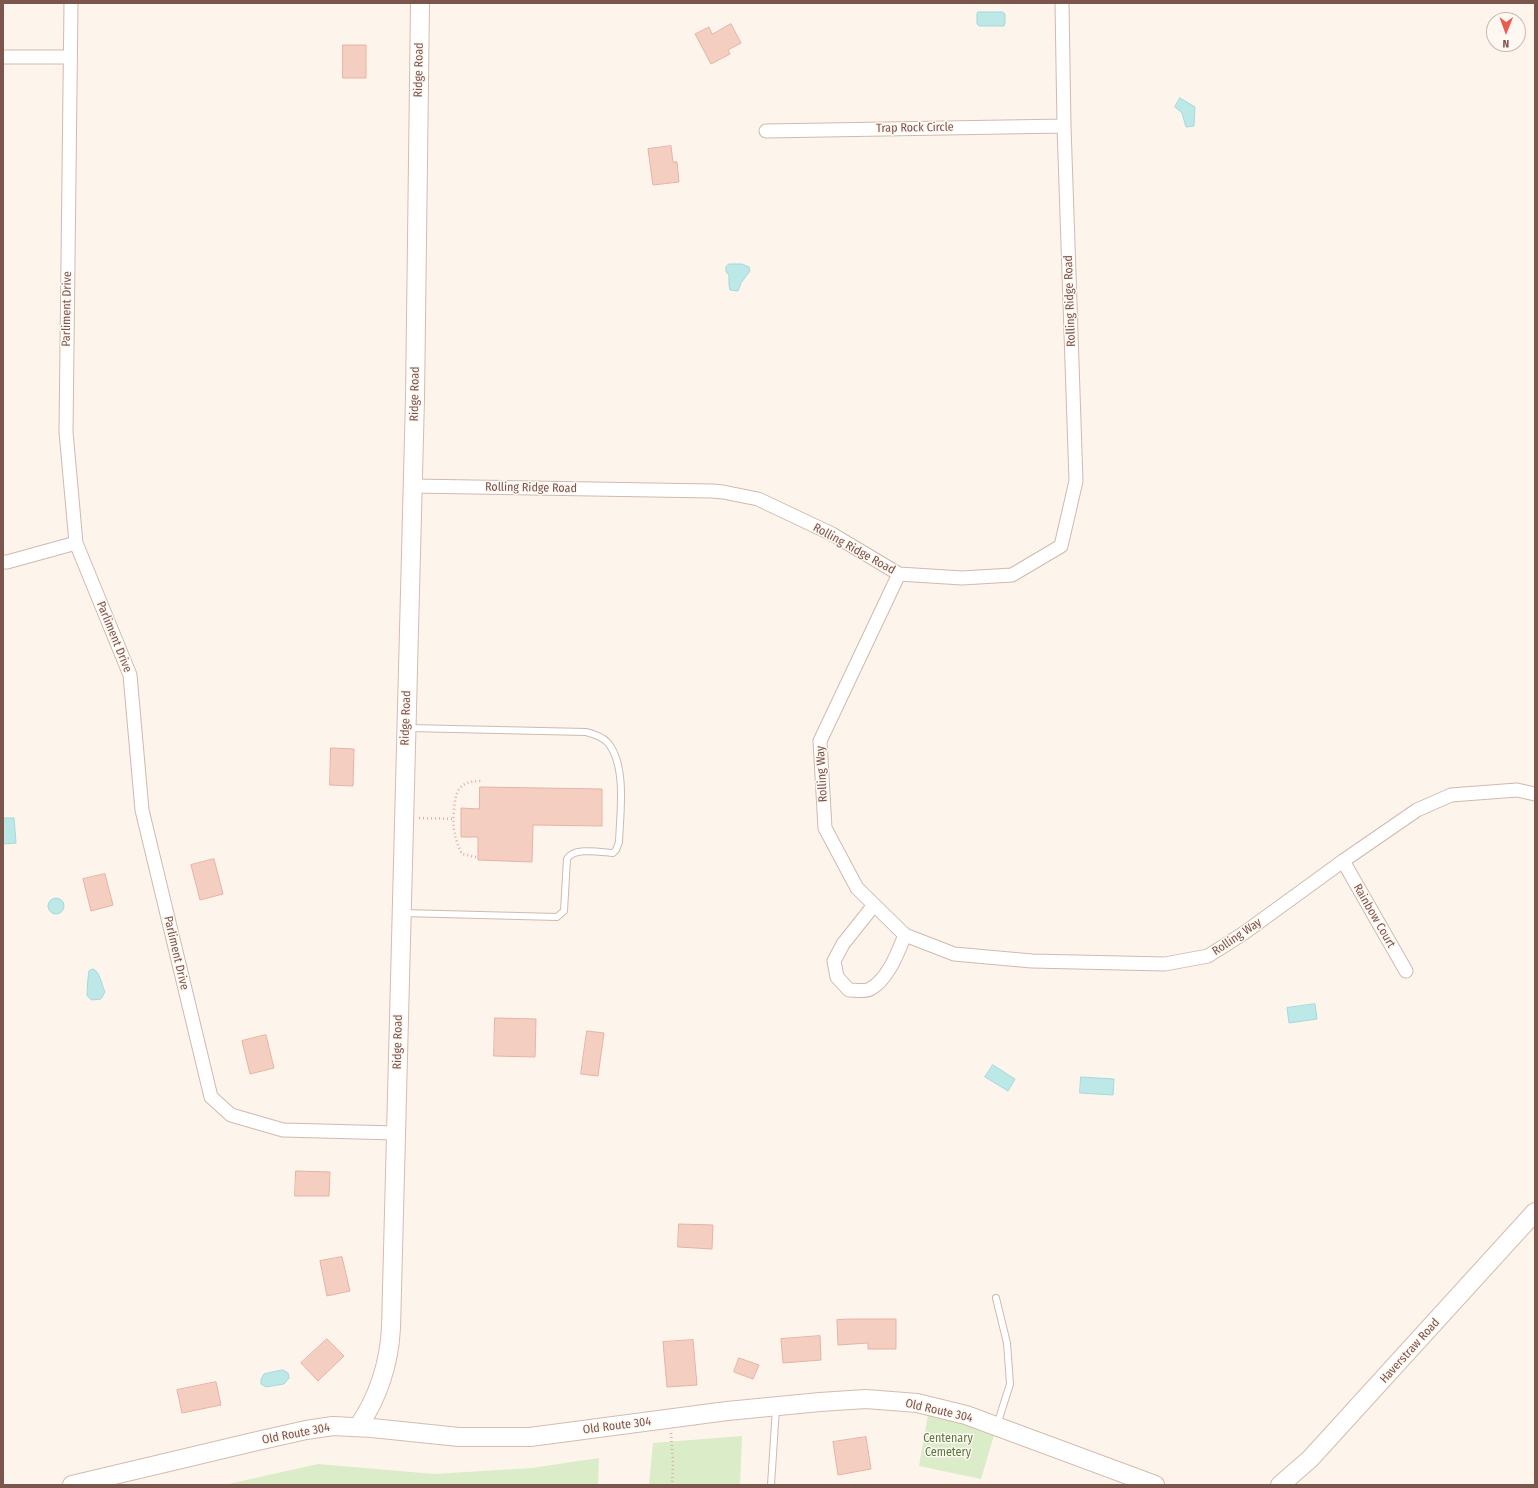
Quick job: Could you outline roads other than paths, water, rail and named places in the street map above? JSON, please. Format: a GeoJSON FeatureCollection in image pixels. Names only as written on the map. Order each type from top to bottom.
{"type":"FeatureCollection","features":[{"type":"Feature","properties":{"kind":"street","name":"Parliment Drive"},"geometry":{"type":"LineString","coordinates":[[71,3],[66,432],[76,543],[130,675],[142,810],[211,1097],[231,1115],[283,1130],[396,1133]]}},
{"type":"Feature","properties":{"kind":"street","name":"Ridge Road"},"geometry":{"type":"LineString","coordinates":[[358,1426],[374,1401],[387,1365],[390,1342],[394,1260],[413,486],[420,3]]}},
{"type":"Feature","properties":{"kind":"street","name":"Rolling Ridge Road"},"geometry":{"type":"LineString","coordinates":[[413,486],[712,491],[738,494],[758,499],[832,534],[898,574],[962,578],[1012,575],[1060,546],[1076,481],[1064,126],[1062,3]]}},
{"type":"Feature","properties":{"kind":"street"},"geometry":{"type":"LineString","coordinates":[[3,58],[70,58]]}},
{"type":"Feature","properties":{"kind":"street","name":"Trap Rock Circle"},"geometry":{"type":"LineString","coordinates":[[766,131],[1064,126]]}},
{"type":"Feature","properties":{"kind":"street"},"geometry":{"type":"LineString","coordinates":[[3,562],[76,543]]}},
{"type":"Feature","properties":{"kind":"street","name":"Rolling Way"},"geometry":{"type":"LineString","coordinates":[[898,574],[820,741],[825,828],[857,888],[874,905],[905,935],[954,954],[1032,961],[1165,964],[1208,956],[1244,933],[1343,861],[1417,810],[1451,795],[1518,790],[1535,794]]}},
{"type":"Feature","properties":{"kind":"street","name":"Rainbow Court"},"geometry":{"type":"LineString","coordinates":[[1343,861],[1406,972]]}},
{"type":"Feature","properties":{"kind":"street"},"geometry":{"type":"LineString","coordinates":[[874,905],[843,944],[834,961],[837,977],[849,990],[869,990],[883,979],[905,935]]}},
{"type":"Feature","properties":{"kind":"street","name":"Haverstraw Road"},"geometry":{"type":"LineString","coordinates":[[1280,1485],[1287,1481],[1310,1460],[1535,1212]]}},
{"type":"Feature","properties":{"kind":"street","name":"Old Route 304"},"geometry":{"type":"LineString","coordinates":[[72,1485],[306,1430],[333,1426],[358,1426],[443,1436],[498,1438],[551,1434],[776,1406],[866,1399],[917,1403],[966,1415],[1156,1485]]}},
{"type":"Feature","properties":{"kind":"lane"},"geometry":{"type":"LineString","coordinates":[[402,912],[557,917],[564,911],[567,859],[569,856],[577,852],[612,853],[618,847],[621,778],[616,756],[608,742],[586,732],[406,728]]}},
{"type":"Feature","properties":{"kind":"lane"},"geometry":{"type":"LineString","coordinates":[[996,1298],[1007,1343],[1010,1384],[997,1427]]}},
{"type":"Feature","properties":{"kind":"lane"},"geometry":{"type":"LineString","coordinates":[[771,1485],[776,1406]]}},
{"type":"Feature","properties":{"kind":"water"},"geometry":{"type":"Polygon","coordinates":[[[978,12],[1003,12],[1005,14],[1004,26],[979,26],[977,24],[978,12]]]}},
{"type":"Feature","properties":{"kind":"water"},"geometry":{"type":"Polygon","coordinates":[[[1180,98],[1195,107],[1194,126],[1186,127],[1182,113],[1175,107],[1180,98]]]}},
{"type":"Feature","properties":{"kind":"water"},"geometry":{"type":"Polygon","coordinates":[[[729,264],[742,264],[749,267],[750,271],[741,283],[738,291],[730,290],[729,275],[726,272],[726,267],[729,264]]]}},
{"type":"Feature","properties":{"kind":"water"},"geometry":{"type":"Polygon","coordinates":[[[3,818],[14,818],[16,843],[3,844],[3,818]]]}},
{"type":"Feature","properties":{"kind":"water"},"geometry":{"type":"Polygon","coordinates":[[[53,898],[59,898],[64,903],[62,912],[59,914],[53,914],[48,909],[48,903],[53,898]]]}},
{"type":"Feature","properties":{"kind":"water"},"geometry":{"type":"Polygon","coordinates":[[[93,969],[99,976],[105,992],[101,999],[92,1000],[87,995],[89,971],[93,969]]]}},
{"type":"Feature","properties":{"kind":"water"},"geometry":{"type":"Polygon","coordinates":[[[1315,1004],[1317,1019],[1289,1023],[1287,1008],[1315,1004]]]}},
{"type":"Feature","properties":{"kind":"water"},"geometry":{"type":"Polygon","coordinates":[[[993,1065],[1015,1079],[1008,1091],[985,1077],[993,1065]]]}},
{"type":"Feature","properties":{"kind":"water"},"geometry":{"type":"Polygon","coordinates":[[[1081,1077],[1114,1079],[1113,1095],[1080,1093],[1081,1077]]]}},
{"type":"Feature","properties":{"kind":"water"},"geometry":{"type":"Polygon","coordinates":[[[283,1370],[288,1373],[289,1378],[284,1384],[266,1387],[261,1384],[261,1379],[264,1374],[283,1370]]]}},
{"type":"Feature","properties":{"kind":"park label","name":"Centenary Cemetery"},"geometry":{"type":"Point","coordinates":[948,1446]}}]}
